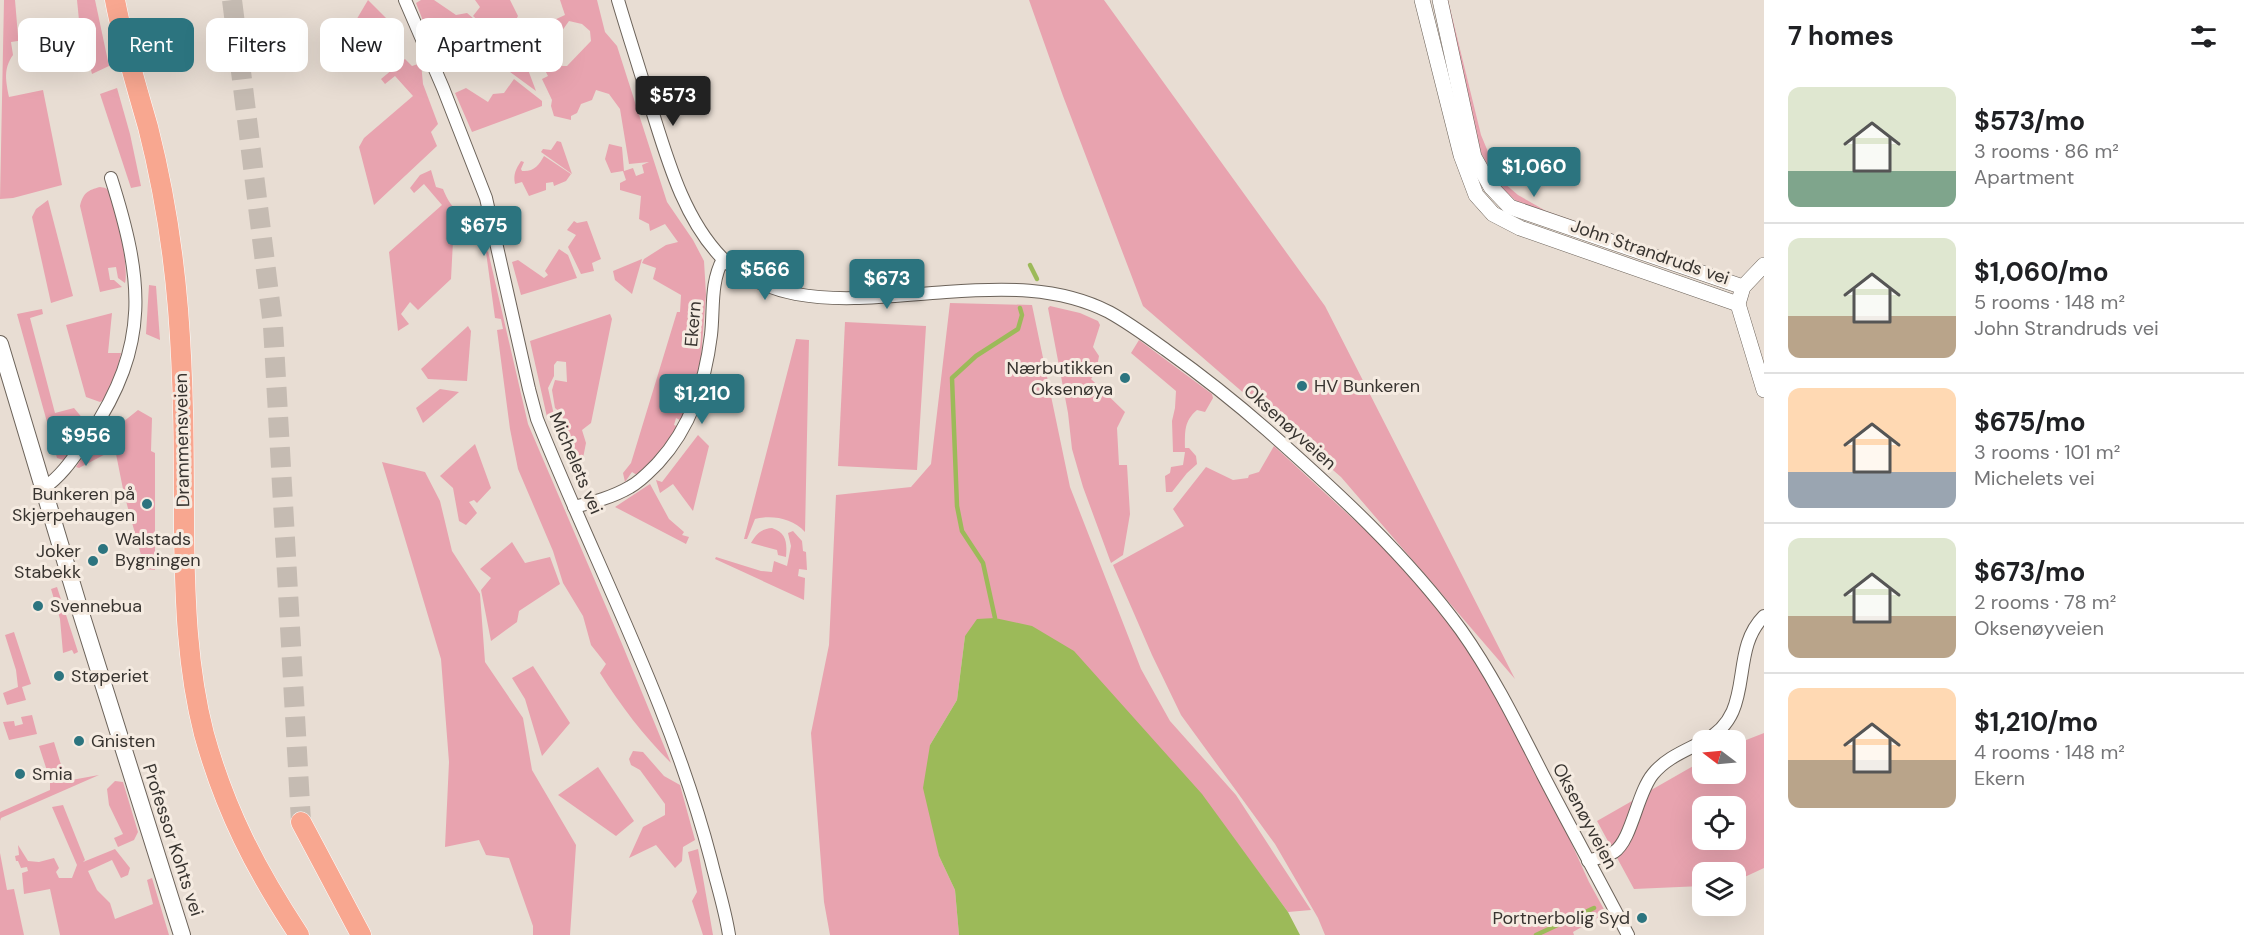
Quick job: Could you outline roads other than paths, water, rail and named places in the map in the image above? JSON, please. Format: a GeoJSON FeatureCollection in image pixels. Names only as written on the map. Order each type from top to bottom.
{"type":"FeatureCollection","features":[{"type":"Feature","properties":{"kind":"highway","name":"Drammensveien"},"geometry":{"type":"LineString","coordinates":[[115,0],[164,200],[178,309],[187,625],[196,698],[204,734],[230,810],[259,872],[299,935]]}},
{"type":"Feature","properties":{"kind":"highway"},"geometry":{"type":"LineString","coordinates":[[301,822],[361,935]]}},
{"type":"Feature","properties":{"kind":"main road","name":"Professor Kohts vei"},"geometry":{"type":"LineString","coordinates":[[0,344],[110,707],[183,935]]}},
{"type":"Feature","properties":{"kind":"street","name":"Michelets vei"},"geometry":{"type":"LineString","coordinates":[[405,0],[443,88],[486,198],[537,419],[662,708],[687,774],[729,935]]}},
{"type":"Feature","properties":{"kind":"street"},"geometry":{"type":"LineString","coordinates":[[618,0],[664,149],[680,189],[691,213],[723,259]]}},
{"type":"Feature","properties":{"kind":"street","name":"John Strandruds vei"},"geometry":{"type":"LineString","coordinates":[[1422,0],[1461,155],[1476,195],[1493,214],[1520,228],[1738,304]]}},
{"type":"Feature","properties":{"kind":"street","name":"John Strandruds vei"},"geometry":{"type":"LineString","coordinates":[[1440,0],[1474,157],[1491,188],[1510,207],[1743,286]]}},
{"type":"Feature","properties":{"kind":"street"},"geometry":{"type":"LineString","coordinates":[[44,488],[64,472],[100,419],[115,394],[128,359],[135,321],[136,288],[132,251],[111,178]]}},
{"type":"Feature","properties":{"kind":"street","name":"Ekern"},"geometry":{"type":"LineString","coordinates":[[574,507],[602,500],[633,486],[648,474],[671,448],[686,426],[698,397],[707,365],[714,284],[716,271],[723,259]]}},
{"type":"Feature","properties":{"kind":"street","name":"Oksenøyveien"},"geometry":{"type":"LineString","coordinates":[[723,259],[754,280],[777,289],[826,298],[986,289],[1036,291],[1059,295],[1108,312],[1220,389],[1308,466],[1376,531],[1461,630],[1490,675],[1628,935]]}},
{"type":"Feature","properties":{"kind":"street"},"geometry":{"type":"LineString","coordinates":[[1764,265],[1743,286],[1738,304],[1764,390]]}},
{"type":"Feature","properties":{"kind":"street"},"geometry":{"type":"LineString","coordinates":[[1720,730],[1730,717],[1739,694],[1747,643],[1764,616]]}},
{"type":"Feature","properties":{"kind":"street"},"geometry":{"type":"LineString","coordinates":[[1588,861],[1611,854],[1620,846],[1643,790],[1653,773],[1666,761],[1692,747]]}},
{"type":"Feature","properties":{"kind":"waterway"},"geometry":{"type":"LineString","coordinates":[[1030,265],[1037,279]]}},
{"type":"Feature","properties":{"kind":"waterway"},"geometry":{"type":"LineString","coordinates":[[995,618],[983,563],[962,531],[957,506],[952,378],[976,356],[1018,329],[1022,315],[1020,308]]}},
{"type":"Feature","properties":{"kind":"waterway"},"geometry":{"type":"LineString","coordinates":[[1536,935],[1594,908]]}},
{"type":"Feature","properties":{"kind":"tunnel"},"geometry":{"type":"LineString","coordinates":[[232,0],[273,326],[301,822]]}},
{"type":"Feature","properties":{"kind":"place","name":"Nærbutikken Oksenøya"},"geometry":{"type":"Point","coordinates":[1125,378]}},
{"type":"Feature","properties":{"kind":"place","name":"HV Bunkeren"},"geometry":{"type":"Point","coordinates":[1302,386]}},
{"type":"Feature","properties":{"kind":"place","name":"Bunkeren på Skjerpehaugen"},"geometry":{"type":"Point","coordinates":[147,504]}},
{"type":"Feature","properties":{"kind":"place","name":"Walstads Bygningen"},"geometry":{"type":"Point","coordinates":[103,549]}},
{"type":"Feature","properties":{"kind":"place","name":"Joker Stabekk"},"geometry":{"type":"Point","coordinates":[93,561]}},
{"type":"Feature","properties":{"kind":"place","name":"Svennebua"},"geometry":{"type":"Point","coordinates":[38,606]}},
{"type":"Feature","properties":{"kind":"place","name":"Støperiet"},"geometry":{"type":"Point","coordinates":[59,676]}},
{"type":"Feature","properties":{"kind":"place","name":"Gnisten"},"geometry":{"type":"Point","coordinates":[79,741]}},
{"type":"Feature","properties":{"kind":"place","name":"Smia"},"geometry":{"type":"Point","coordinates":[20,774]}},
{"type":"Feature","properties":{"kind":"place","name":"Portnerbolig Syd"},"geometry":{"type":"Point","coordinates":[1642,918]}}]}
